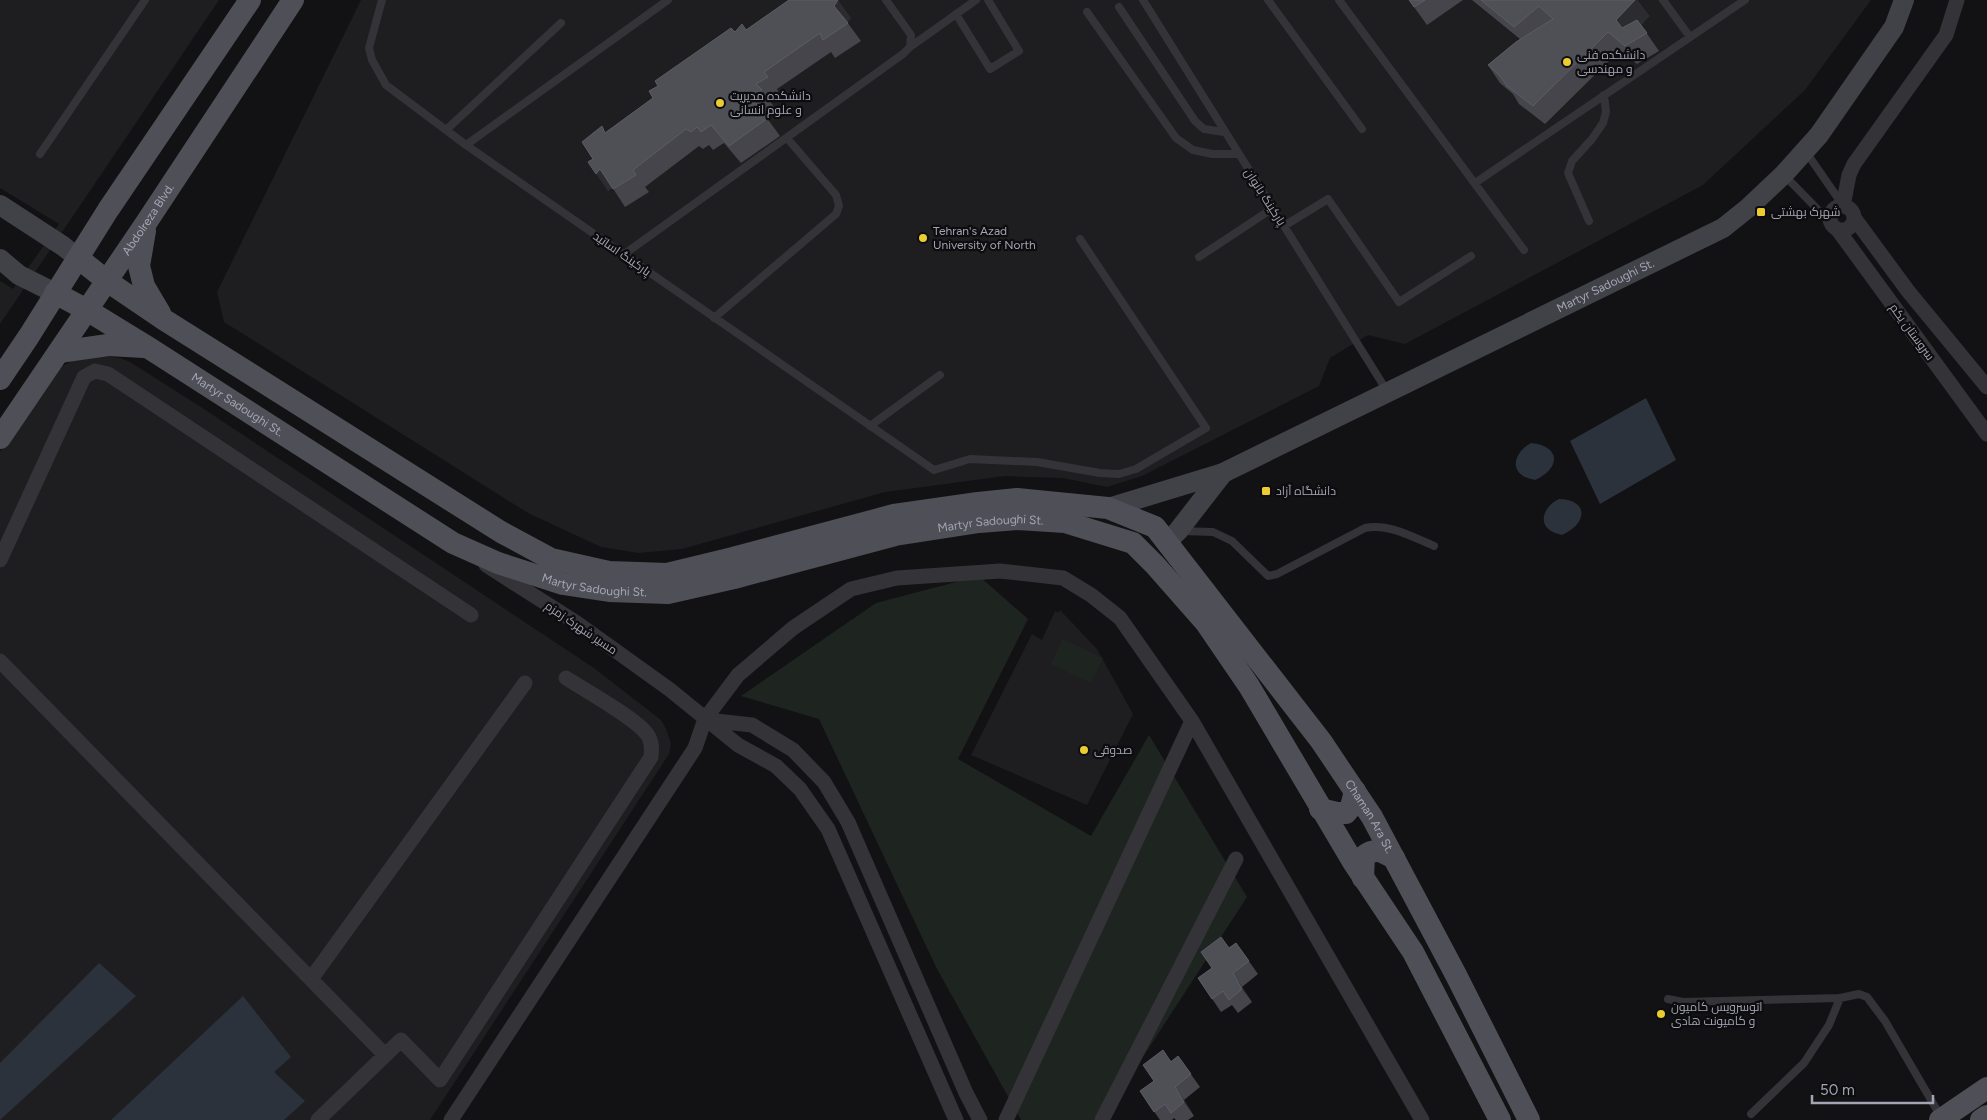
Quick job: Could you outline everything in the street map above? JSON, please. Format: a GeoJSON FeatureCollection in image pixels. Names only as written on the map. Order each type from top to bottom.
{"type":"FeatureCollection","features":[{"type":"Feature","properties":{"kind":"main road"},"geometry":{"type":"LineString","coordinates":[[0,379],[108,210],[250,0]]}},
{"type":"Feature","properties":{"kind":"main road","name":"Abdolreza Blvd."},"geometry":{"type":"LineString","coordinates":[[0,438],[146,223],[293,0]]}},
{"type":"Feature","properties":{"kind":"main road","name":"Martyr Sadoughi St."},"geometry":{"type":"LineString","coordinates":[[1108,508],[1223,473],[1723,228],[1748,208],[1805,151],[1865,71],[1894,27],[1904,0]]}},
{"type":"Feature","properties":{"kind":"main road"},"geometry":{"type":"LineString","coordinates":[[0,205],[78,258]]}},
{"type":"Feature","properties":{"kind":"main road"},"geometry":{"type":"LineString","coordinates":[[146,223],[139,266],[144,286],[163,319]]}},
{"type":"Feature","properties":{"kind":"main road","name":"Martyr Sadoughi St."},"geometry":{"type":"LineString","coordinates":[[78,258],[107,281],[163,319],[501,532],[551,559],[608,572],[667,574],[894,515],[978,503],[1017,500],[1108,508],[1173,536]]}},
{"type":"Feature","properties":{"kind":"main road"},"geometry":{"type":"LineString","coordinates":[[0,259],[19,275],[55,293]]}},
{"type":"Feature","properties":{"kind":"main road","name":"Martyr Sadoughi St."},"geometry":{"type":"LineString","coordinates":[[55,293],[149,348],[453,544],[498,563],[563,584],[609,591],[668,593],[734,578],[895,535],[979,522],[1018,519],[1064,522],[1133,543],[1206,623],[1249,686],[1320,809]]}},
{"type":"Feature","properties":{"kind":"main road"},"geometry":{"type":"LineString","coordinates":[[59,352],[108,345],[149,348]]}},
{"type":"Feature","properties":{"kind":"main road"},"geometry":{"type":"LineString","coordinates":[[1173,536],[1223,473]]}},
{"type":"Feature","properties":{"kind":"main road","name":"Chaman Ara St."},"geometry":{"type":"LineString","coordinates":[[1173,536],[1321,741],[1372,817],[1456,975],[1529,1120]]}},
{"type":"Feature","properties":{"kind":"main road"},"geometry":{"type":"LineString","coordinates":[[1320,809],[1346,813],[1351,807],[1355,791]]}},
{"type":"Feature","properties":{"kind":"main road"},"geometry":{"type":"LineString","coordinates":[[1320,809],[1363,878],[1413,952],[1500,1120]]}},
{"type":"Feature","properties":{"kind":"main road"},"geometry":{"type":"LineString","coordinates":[[1363,878],[1364,856],[1371,851],[1380,851],[1394,858]]}},
{"type":"Feature","properties":{"kind":"main road"},"geometry":{"type":"LineString","coordinates":[[1941,1119],[1987,1088]]}},
{"type":"Feature","properties":{"kind":"main road"},"geometry":{"type":"LineString","coordinates":[[1981,1120],[1987,1116]]}},
{"type":"Feature","properties":{"kind":"street"},"geometry":{"type":"LineString","coordinates":[[1843,206],[1849,175],[1854,164],[1946,35],[1956,0]]}},
{"type":"Feature","properties":{"kind":"street"},"geometry":{"type":"LineString","coordinates":[[1843,206],[1852,210],[1855,219],[1849,229],[1834,226],[1832,210],[1843,206]]}},
{"type":"Feature","properties":{"kind":"street","name":"سروستان یکم"},"geometry":{"type":"LineString","coordinates":[[1855,219],[1908,290],[1987,387]]}},
{"type":"Feature","properties":{"kind":"street","name":"سروستان یکم"},"geometry":{"type":"LineString","coordinates":[[1834,226],[1987,434]]}},
{"type":"Feature","properties":{"kind":"street"},"geometry":{"type":"LineString","coordinates":[[0,560],[84,377],[95,371],[108,374],[471,615]]}},
{"type":"Feature","properties":{"kind":"street","name":"مسیر شهرک زمزم"},"geometry":{"type":"LineString","coordinates":[[453,544],[547,605],[577,622],[662,683],[738,745],[776,766],[800,789],[828,829],[956,1120]]}},
{"type":"Feature","properties":{"kind":"street"},"geometry":{"type":"LineString","coordinates":[[451,1120],[695,748],[705,719],[738,674],[793,628],[851,589],[897,578],[1000,571],[1063,578],[1091,595],[1120,618],[1192,721],[1422,1120]]}},
{"type":"Feature","properties":{"kind":"street"},"geometry":{"type":"LineString","coordinates":[[547,605],[550,588],[563,584]]}},
{"type":"Feature","properties":{"kind":"street"},"geometry":{"type":"LineString","coordinates":[[0,661],[385,1055]]}},
{"type":"Feature","properties":{"kind":"street"},"geometry":{"type":"LineString","coordinates":[[318,1120],[401,1040],[440,1080],[651,756],[652,746],[647,734],[631,720],[566,678]]}},
{"type":"Feature","properties":{"kind":"street"},"geometry":{"type":"LineString","coordinates":[[311,980],[525,683]]}},
{"type":"Feature","properties":{"kind":"street"},"geometry":{"type":"LineString","coordinates":[[705,719],[752,725],[793,750],[824,782],[848,822],[966,1094],[980,1120]]}},
{"type":"Feature","properties":{"kind":"street"},"geometry":{"type":"LineString","coordinates":[[1006,1120],[1192,721]]}},
{"type":"Feature","properties":{"kind":"street"},"geometry":{"type":"LineString","coordinates":[[1102,1120],[1236,859]]}},
{"type":"Feature","properties":{"kind":"lane"},"geometry":{"type":"LineString","coordinates":[[40,154],[145,0]]}},
{"type":"Feature","properties":{"kind":"lane","name":"پارکینگ اساتید"},"geometry":{"type":"LineString","coordinates":[[382,0],[369,48],[372,60],[386,85],[466,146],[934,470],[970,459],[1038,462],[1119,474],[1136,469],[1206,428],[1080,239]]}},
{"type":"Feature","properties":{"kind":"lane"},"geometry":{"type":"LineString","coordinates":[[466,146],[668,0]]}},
{"type":"Feature","properties":{"kind":"lane"},"geometry":{"type":"LineString","coordinates":[[886,0],[911,35],[910,47]]}},
{"type":"Feature","properties":{"kind":"lane"},"geometry":{"type":"LineString","coordinates":[[623,255],[904,54],[910,47],[976,0]]}},
{"type":"Feature","properties":{"kind":"lane"},"geometry":{"type":"LineString","coordinates":[[956,14],[990,69],[1019,51],[988,0]]}},
{"type":"Feature","properties":{"kind":"lane","name":"پارکینگ بانوان"},"geometry":{"type":"LineString","coordinates":[[1143,0],[1237,154],[1273,208],[1388,393]]}},
{"type":"Feature","properties":{"kind":"lane"},"geometry":{"type":"LineString","coordinates":[[1268,0],[1362,129]]}},
{"type":"Feature","properties":{"kind":"lane"},"geometry":{"type":"LineString","coordinates":[[1339,0],[1524,250]]}},
{"type":"Feature","properties":{"kind":"lane"},"geometry":{"type":"LineString","coordinates":[[1663,0],[1690,37]]}},
{"type":"Feature","properties":{"kind":"lane"},"geometry":{"type":"LineString","coordinates":[[1475,182],[1745,0]]}},
{"type":"Feature","properties":{"kind":"lane"},"geometry":{"type":"LineString","coordinates":[[1118,7],[1195,121],[1204,129],[1224,132]]}},
{"type":"Feature","properties":{"kind":"lane"},"geometry":{"type":"LineString","coordinates":[[1088,12],[1176,138],[1193,150],[1212,154],[1237,154]]}},
{"type":"Feature","properties":{"kind":"lane"},"geometry":{"type":"LineString","coordinates":[[446,130],[561,23]]}},
{"type":"Feature","properties":{"kind":"lane"},"geometry":{"type":"LineString","coordinates":[[1590,221],[1568,173],[1572,161],[1592,139],[1602,123],[1606,112],[1604,95]]}},
{"type":"Feature","properties":{"kind":"lane"},"geometry":{"type":"LineString","coordinates":[[714,318],[836,214],[839,206],[836,195],[787,138]]}},
{"type":"Feature","properties":{"kind":"lane"},"geometry":{"type":"LineString","coordinates":[[1805,151],[1843,206]]}},
{"type":"Feature","properties":{"kind":"lane"},"geometry":{"type":"LineString","coordinates":[[1784,174],[1834,226]]}},
{"type":"Feature","properties":{"kind":"lane"},"geometry":{"type":"LineString","coordinates":[[1284,226],[1328,199],[1399,302],[1471,256]]}},
{"type":"Feature","properties":{"kind":"lane"},"geometry":{"type":"LineString","coordinates":[[1199,257],[1273,208]]}},
{"type":"Feature","properties":{"kind":"lane"},"geometry":{"type":"LineString","coordinates":[[870,426],[940,375]]}},
{"type":"Feature","properties":{"kind":"lane"},"geometry":{"type":"LineString","coordinates":[[1173,536],[1213,532],[1232,541],[1268,576],[1277,574],[1365,528],[1373,526],[1406,534],[1434,546]]}},
{"type":"Feature","properties":{"kind":"lane"},"geometry":{"type":"LineString","coordinates":[[1668,999],[1682,1002],[1840,998],[1859,994],[1866,997],[1885,1021],[1941,1119]]}},
{"type":"Feature","properties":{"kind":"lane"},"geometry":{"type":"LineString","coordinates":[[1751,1114],[1804,1062],[1829,1025],[1840,998]]}},
{"type":"Feature","properties":{"kind":"shaded area"},"geometry":{"type":"Polygon","coordinates":[[[0,0],[219,0],[0,324],[0,281],[13,289],[59,224],[0,188],[0,0]]]}},
{"type":"Feature","properties":{"kind":"shaded area","name":"Tehran's Azad University of North"},"geometry":{"type":"Polygon","coordinates":[[[361,0],[1871,0],[1805,90],[1703,185],[1405,344],[1368,335],[1330,358],[1319,386],[1142,476],[1107,487],[1063,478],[1005,476],[885,492],[682,549],[638,553],[601,547],[528,513],[224,322],[217,292],[361,0]]]}},
{"type":"Feature","properties":{"kind":"shaded area"},"geometry":{"type":"Polygon","coordinates":[[[94,355],[120,358],[130,362],[201,407],[594,668],[661,720],[666,729],[671,744],[669,754],[430,1120],[0,1120],[0,452],[54,370],[74,360],[94,355]]]}},
{"type":"Feature","properties":{"kind":"shaded area"},"geometry":{"type":"Polygon","coordinates":[[[1646,398],[1676,460],[1600,504],[1570,441],[1646,398]]]}},
{"type":"Feature","properties":{"kind":"shaded area"},"geometry":{"type":"Polygon","coordinates":[[[1531,443],[1548,448],[1554,458],[1549,470],[1535,480],[1523,476],[1516,467],[1519,453],[1531,443]]]}},
{"type":"Feature","properties":{"kind":"shaded area"},"geometry":{"type":"Polygon","coordinates":[[[1559,499],[1569,500],[1576,504],[1582,513],[1576,525],[1562,535],[1552,532],[1544,522],[1547,509],[1559,499]]]}},
{"type":"Feature","properties":{"kind":"shaded area"},"geometry":{"type":"Polygon","coordinates":[[[979,576],[1028,619],[958,759],[1091,836],[1149,735],[1247,897],[1102,1120],[1021,1120],[936,967],[819,719],[741,696],[876,603],[979,576]]]}},
{"type":"Feature","properties":{"kind":"shaded area"},"geometry":{"type":"Polygon","coordinates":[[[1060,610],[1097,649],[1133,714],[1087,805],[971,755],[1032,634],[1042,640],[1055,611],[1058,613],[1060,610]]]}},
{"type":"Feature","properties":{"kind":"shaded area"},"geometry":{"type":"Polygon","coordinates":[[[1063,639],[1103,658],[1091,683],[1051,664],[1063,639]]]}},
{"type":"Feature","properties":{"kind":"shaded area"},"geometry":{"type":"Polygon","coordinates":[[[99,963],[136,996],[0,1120],[0,1063],[99,963]]]}},
{"type":"Feature","properties":{"kind":"shaded area"},"geometry":{"type":"Polygon","coordinates":[[[243,996],[291,1057],[274,1072],[305,1101],[284,1120],[111,1120],[243,996]]]}},
{"type":"Feature","properties":{"kind":"building","name":"دانشکده مدیریت و علوم انسانی"},"geometry":{"type":"Polygon","coordinates":[[[789,0],[838,0],[834,6],[848,23],[823,40],[820,33],[764,72],[768,77],[756,84],[762,90],[751,97],[768,118],[729,146],[711,125],[701,132],[697,127],[691,132],[686,129],[633,170],[636,175],[613,189],[600,169],[596,174],[588,162],[593,159],[582,142],[602,126],[605,133],[653,98],[649,91],[658,86],[655,81],[731,28],[735,32],[742,24],[746,30],[789,0]]]}},
{"type":"Feature","properties":{"kind":"building"},"geometry":{"type":"Polygon","coordinates":[[[1409,0],[1425,0],[1414,7],[1409,0]]]}},
{"type":"Feature","properties":{"kind":"building","name":"دانشکده فنی و مهندسی"},"geometry":{"type":"Polygon","coordinates":[[[1481,0],[1635,0],[1616,20],[1622,28],[1637,20],[1647,33],[1625,46],[1608,32],[1533,106],[1507,86],[1500,76],[1488,65],[1516,42],[1553,19],[1539,6],[1514,27],[1481,0]]]}},
{"type":"Feature","properties":{"kind":"building"},"geometry":{"type":"Polygon","coordinates":[[[1221,937],[1229,948],[1236,943],[1249,961],[1233,973],[1242,989],[1229,1000],[1223,991],[1212,999],[1198,978],[1212,968],[1201,952],[1221,937]]]}},
{"type":"Feature","properties":{"kind":"building"},"geometry":{"type":"Polygon","coordinates":[[[1163,1050],[1171,1062],[1178,1056],[1191,1074],[1175,1087],[1184,1102],[1171,1113],[1165,1104],[1154,1112],[1140,1091],[1154,1081],[1143,1065],[1163,1050]]]}},
{"type":"Feature","properties":{"kind":"place","name":"دانشکده فنی و مهندسی"},"geometry":{"type":"Point","coordinates":[1567,62]}},
{"type":"Feature","properties":{"kind":"place","name":"دانشکده مدیریت و علوم انسانی"},"geometry":{"type":"Point","coordinates":[720,103]}},
{"type":"Feature","properties":{"kind":"place","name":"شهرک بهشتی"},"geometry":{"type":"Point","coordinates":[1761,212]}},
{"type":"Feature","properties":{"kind":"place","name":"Tehran's Azad University of North"},"geometry":{"type":"Point","coordinates":[923,238]}},
{"type":"Feature","properties":{"kind":"place","name":"دانشگاه آزاد"},"geometry":{"type":"Point","coordinates":[1266,491]}},
{"type":"Feature","properties":{"kind":"place","name":"صدوقی"},"geometry":{"type":"Point","coordinates":[1084,750]}},
{"type":"Feature","properties":{"kind":"place","name":"اتوسرویس کامیون و کامیونت هادی"},"geometry":{"type":"Point","coordinates":[1661,1014]}}]}
